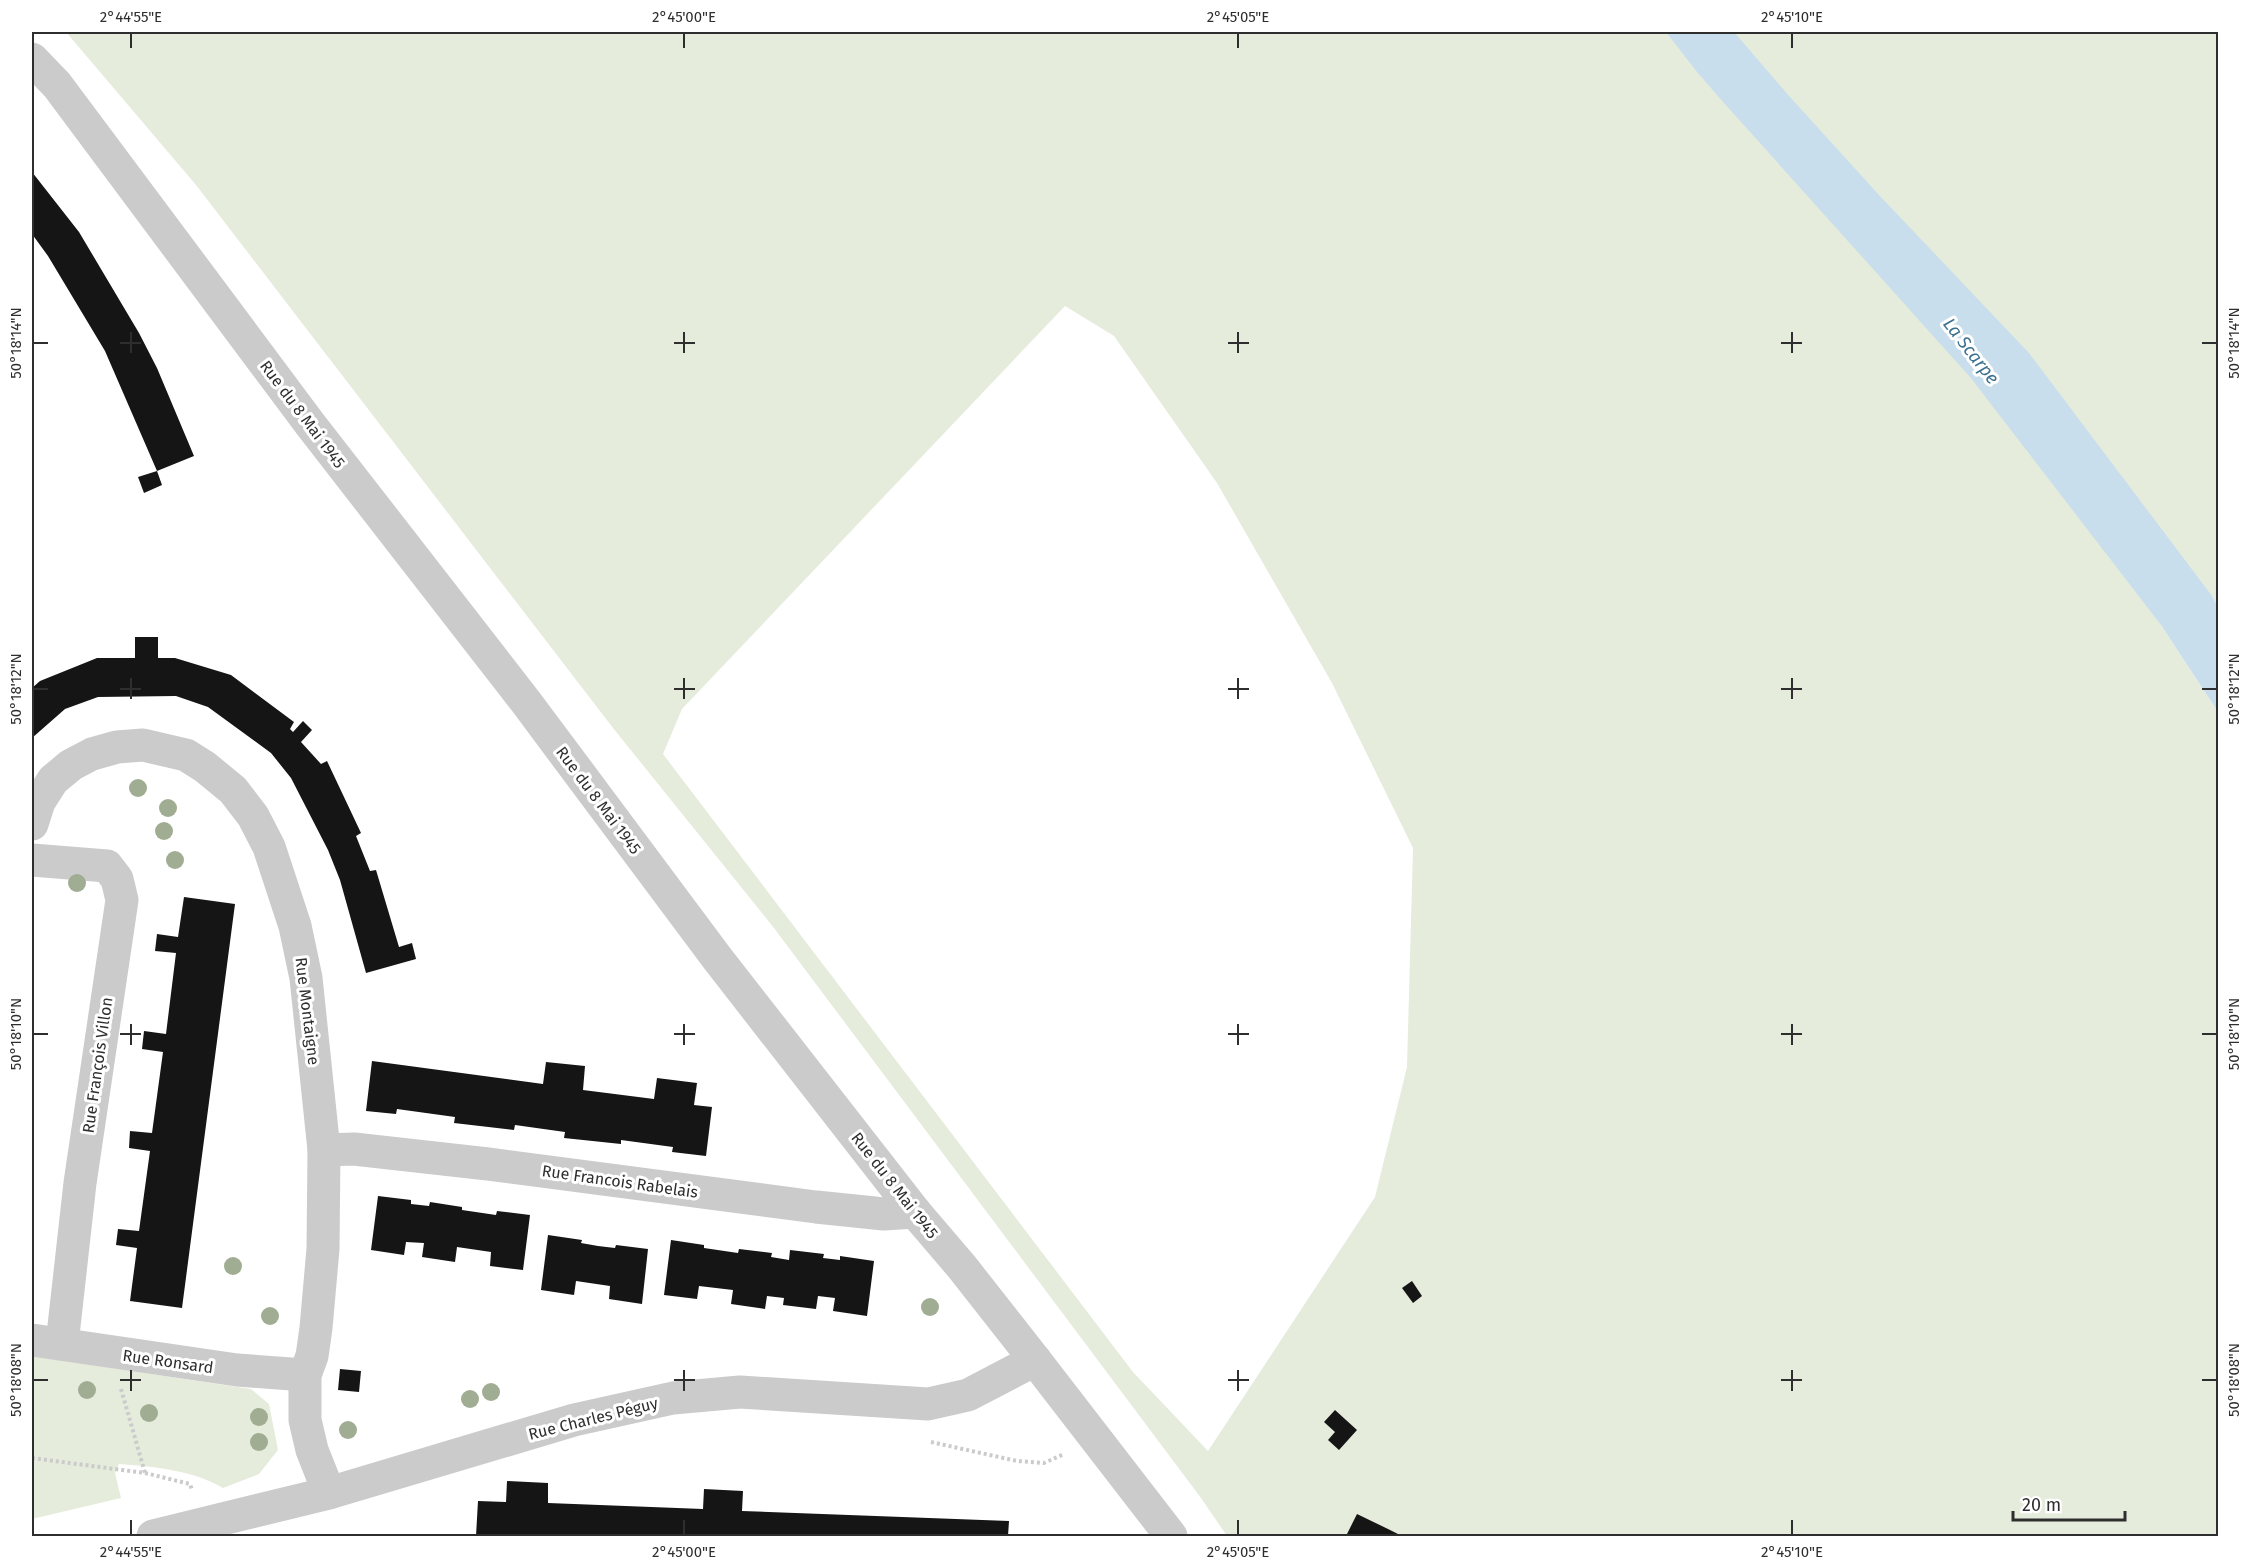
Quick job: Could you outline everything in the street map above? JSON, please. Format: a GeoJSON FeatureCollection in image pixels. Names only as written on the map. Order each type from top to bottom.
{"type":"FeatureCollection","features":[{"type":"Feature","properties":{"kind":"street","name":"Rue du 8 Mai 1945"},"geometry":{"type":"LineString","coordinates":[[32,59],[57,86],[310,424],[526,702],[717,958],[1171,1536]]}},
{"type":"Feature","properties":{"kind":"street","name":"Rue Montaigne"},"geometry":{"type":"LineString","coordinates":[[32,824],[39,802],[53,780],[71,765],[92,754],[117,747],[143,745],[186,755],[206,767],[233,790],[253,816],[269,847],[295,926],[306,978],[324,1150],[323,1249],[312,1356],[305,1376],[305,1420],[312,1450],[329,1493]]}},
{"type":"Feature","properties":{"kind":"street","name":"Rue François Villon"},"geometry":{"type":"LineString","coordinates":[[32,860],[107,866],[117,879],[122,900],[80,1183],[46,1342]]}},
{"type":"Feature","properties":{"kind":"street","name":"Rue Francois Rabelais"},"geometry":{"type":"LineString","coordinates":[[324,1150],[354,1149],[477,1162],[816,1207],[884,1214],[915,1212]]}},
{"type":"Feature","properties":{"kind":"street","name":"Rue Ronsard"},"geometry":{"type":"LineString","coordinates":[[46,1342],[237,1370],[305,1376]]}},
{"type":"Feature","properties":{"kind":"street","name":"Rue Charles Péguy"},"geometry":{"type":"LineString","coordinates":[[153,1536],[201,1524],[261,1523],[329,1493],[574,1420],[673,1398],[740,1392],[928,1404],[968,1395],[1035,1360]]}},
{"type":"Feature","properties":{"kind":"path"},"geometry":{"type":"LineString","coordinates":[[113,1353],[124,1403],[145,1473]]}},
{"type":"Feature","properties":{"kind":"path"},"geometry":{"type":"LineString","coordinates":[[923,1440],[997,1458],[1044,1463],[1070,1452],[1094,1436]]}},
{"type":"Feature","properties":{"kind":"path"},"geometry":{"type":"LineString","coordinates":[[32,1458],[145,1473],[190,1484],[201,1524]]}},
{"type":"Feature","properties":{"kind":"green space"},"geometry":{"type":"Polygon","coordinates":[[[66,32],[2218,32],[2218,607],[2212,596],[2161,625],[2218,712],[2218,1536],[1227,1536],[1201,1498],[774,928],[613,728],[196,185],[66,32]],[[1065,306],[682,709],[663,754],[1133,1372],[1208,1451],[1375,1197],[1407,1067],[1413,848],[1332,683],[1217,483],[1114,336],[1065,306]]]}},
{"type":"Feature","properties":{"kind":"green space"},"geometry":{"type":"Polygon","coordinates":[[[32,1356],[251,1389],[269,1404],[278,1450],[259,1474],[223,1488],[187,1473],[119,1464],[115,1473],[121,1498],[32,1519],[32,1356]]]}},
{"type":"Feature","properties":{"kind":"water","name":"La Scarpe"},"geometry":{"type":"Polygon","coordinates":[[[1666,32],[1734,32],[1879,195],[2029,353],[2218,607],[2218,712],[2161,625],[1970,377],[1724,103],[1666,32]]]}},
{"type":"Feature","properties":{"kind":"building"},"geometry":{"type":"Polygon","coordinates":[[[32,172],[79,232],[139,333],[157,368],[194,456],[157,471],[105,351],[48,256],[32,234],[32,172]]]}},
{"type":"Feature","properties":{"kind":"building"},"geometry":{"type":"Polygon","coordinates":[[[157,471],[162,485],[144,493],[138,477],[157,471]]]}},
{"type":"Feature","properties":{"kind":"building"},"geometry":{"type":"Polygon","coordinates":[[[135,637],[158,637],[158,658],[175,658],[231,675],[294,722],[290,729],[293,732],[303,721],[312,730],[301,742],[321,764],[327,761],[361,833],[356,836],[370,871],[376,870],[399,947],[412,943],[416,959],[366,973],[340,880],[328,850],[291,778],[271,753],[208,707],[176,696],[98,697],[65,709],[32,738],[32,688],[40,681],[97,658],[135,658],[135,637]]]}},
{"type":"Feature","properties":{"kind":"building"},"geometry":{"type":"Polygon","coordinates":[[[184,897],[235,904],[182,1308],[130,1301],[137,1248],[116,1245],[118,1229],[139,1231],[150,1151],[129,1148],[130,1131],[152,1133],[163,1052],[142,1049],[144,1031],[166,1034],[176,953],[155,951],[157,934],[178,937],[184,897]]]}},
{"type":"Feature","properties":{"kind":"building"},"geometry":{"type":"Polygon","coordinates":[[[372,1061],[543,1084],[546,1062],[585,1066],[583,1090],[654,1099],[657,1078],[697,1083],[694,1105],[712,1107],[706,1156],[672,1152],[673,1147],[621,1140],[621,1144],[564,1138],[565,1132],[515,1125],[514,1130],[454,1123],[455,1117],[397,1109],[396,1114],[366,1111],[372,1061]]]}},
{"type":"Feature","properties":{"kind":"building"},"geometry":{"type":"Polygon","coordinates":[[[378,1196],[411,1200],[411,1204],[429,1206],[430,1202],[496,1215],[497,1211],[530,1215],[523,1270],[490,1266],[491,1252],[457,1247],[455,1262],[422,1257],[424,1243],[406,1242],[404,1255],[371,1250],[378,1196]]]}},
{"type":"Feature","properties":{"kind":"building"},"geometry":{"type":"Polygon","coordinates":[[[548,1235],[582,1240],[581,1243],[598,1246],[615,1248],[616,1245],[648,1249],[642,1304],[609,1299],[610,1286],[576,1281],[574,1295],[541,1290],[548,1235]]]}},
{"type":"Feature","properties":{"kind":"building"},"geometry":{"type":"Polygon","coordinates":[[[671,1240],[738,1253],[739,1249],[772,1253],[771,1257],[789,1260],[790,1250],[824,1254],[823,1258],[840,1260],[840,1256],[874,1261],[867,1316],[833,1311],[835,1298],[818,1296],[816,1309],[783,1305],[784,1298],[767,1296],[765,1309],[731,1304],[733,1290],[699,1286],[697,1299],[664,1295],[671,1240]]]}},
{"type":"Feature","properties":{"kind":"building"},"geometry":{"type":"Polygon","coordinates":[[[1412,1281],[1422,1296],[1413,1303],[1402,1288],[1412,1281]]]}},
{"type":"Feature","properties":{"kind":"building"},"geometry":{"type":"Polygon","coordinates":[[[340,1369],[361,1371],[359,1392],[338,1390],[340,1369]]]}},
{"type":"Feature","properties":{"kind":"building"},"geometry":{"type":"Polygon","coordinates":[[[1335,1410],[1357,1430],[1339,1450],[1328,1440],[1335,1432],[1324,1422],[1335,1410]]]}},
{"type":"Feature","properties":{"kind":"building"},"geometry":{"type":"Polygon","coordinates":[[[507,1481],[548,1483],[548,1503],[703,1509],[704,1489],[743,1491],[742,1511],[1009,1521],[1008,1536],[476,1536],[478,1501],[506,1502],[507,1481]]]}},
{"type":"Feature","properties":{"kind":"building"},"geometry":{"type":"Polygon","coordinates":[[[1357,1514],[1388,1529],[1402,1536],[1346,1536],[1357,1514]]]}}]}
